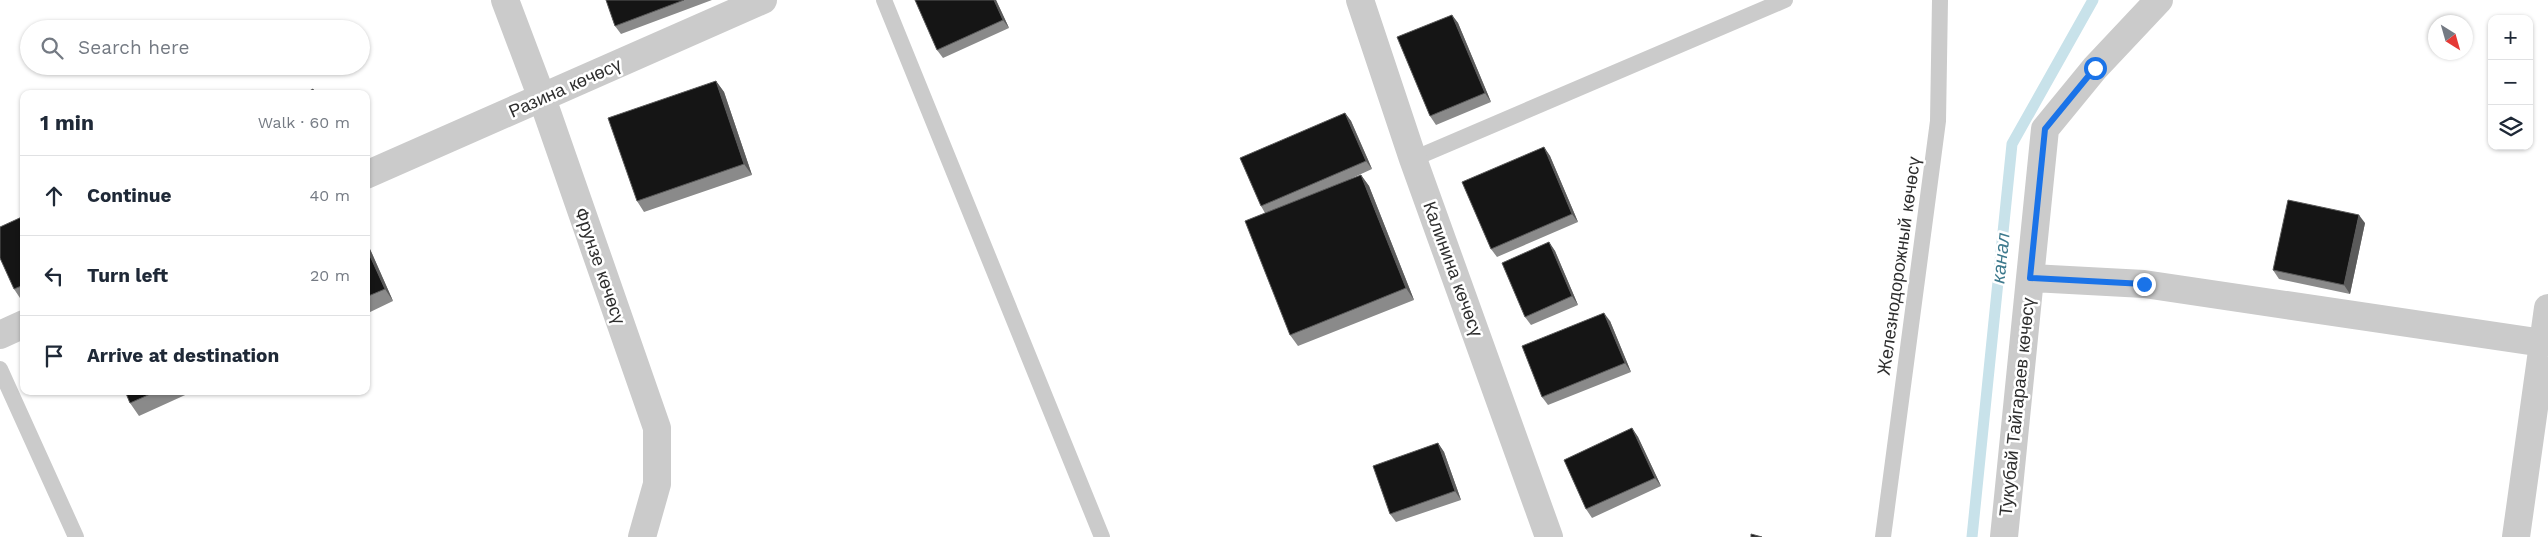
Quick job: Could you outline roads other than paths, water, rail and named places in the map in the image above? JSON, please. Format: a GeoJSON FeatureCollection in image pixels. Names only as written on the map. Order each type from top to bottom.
{"type":"FeatureCollection","features":[{"type":"Feature","properties":{"kind":"street","name":"Фрунзе көчөсү"},"geometry":{"type":"LineString","coordinates":[[505,0],[542,98],[657,428],[657,484],[642,537]]}},
{"type":"Feature","properties":{"kind":"street","name":"Разина көчөсү"},"geometry":{"type":"LineString","coordinates":[[370,173],[763,0]]}},
{"type":"Feature","properties":{"kind":"street","name":"Калинина көчөсү"},"geometry":{"type":"LineString","coordinates":[[1360,0],[1413,159],[1549,537]]}},
{"type":"Feature","properties":{"kind":"street","name":"Тукубай Тайгараев көчөсү"},"geometry":{"type":"LineString","coordinates":[[2004,537],[2045,129],[2095,68],[2159,0]]}},
{"type":"Feature","properties":{"kind":"street"},"geometry":{"type":"LineString","coordinates":[[2030,278],[2144,284],[2543,342]]}},
{"type":"Feature","properties":{"kind":"street"},"geometry":{"type":"LineString","coordinates":[[2516,537],[2548,308]]}},
{"type":"Feature","properties":{"kind":"street"},"geometry":{"type":"LineString","coordinates":[[0,334],[20,326]]}},
{"type":"Feature","properties":{"kind":"lane"},"geometry":{"type":"LineString","coordinates":[[884,0],[1102,537]]}},
{"type":"Feature","properties":{"kind":"lane"},"geometry":{"type":"LineString","coordinates":[[1413,159],[1785,0]]}},
{"type":"Feature","properties":{"kind":"lane","name":"Железнодорожный көчөсү"},"geometry":{"type":"LineString","coordinates":[[1883,537],[1938,120],[1940,0]]}},
{"type":"Feature","properties":{"kind":"lane"},"geometry":{"type":"LineString","coordinates":[[0,369],[76,537]]}},
{"type":"Feature","properties":{"kind":"waterway","name":"канал"},"geometry":{"type":"LineString","coordinates":[[1972,537],[2012,144],[2093,0]]}}]}
